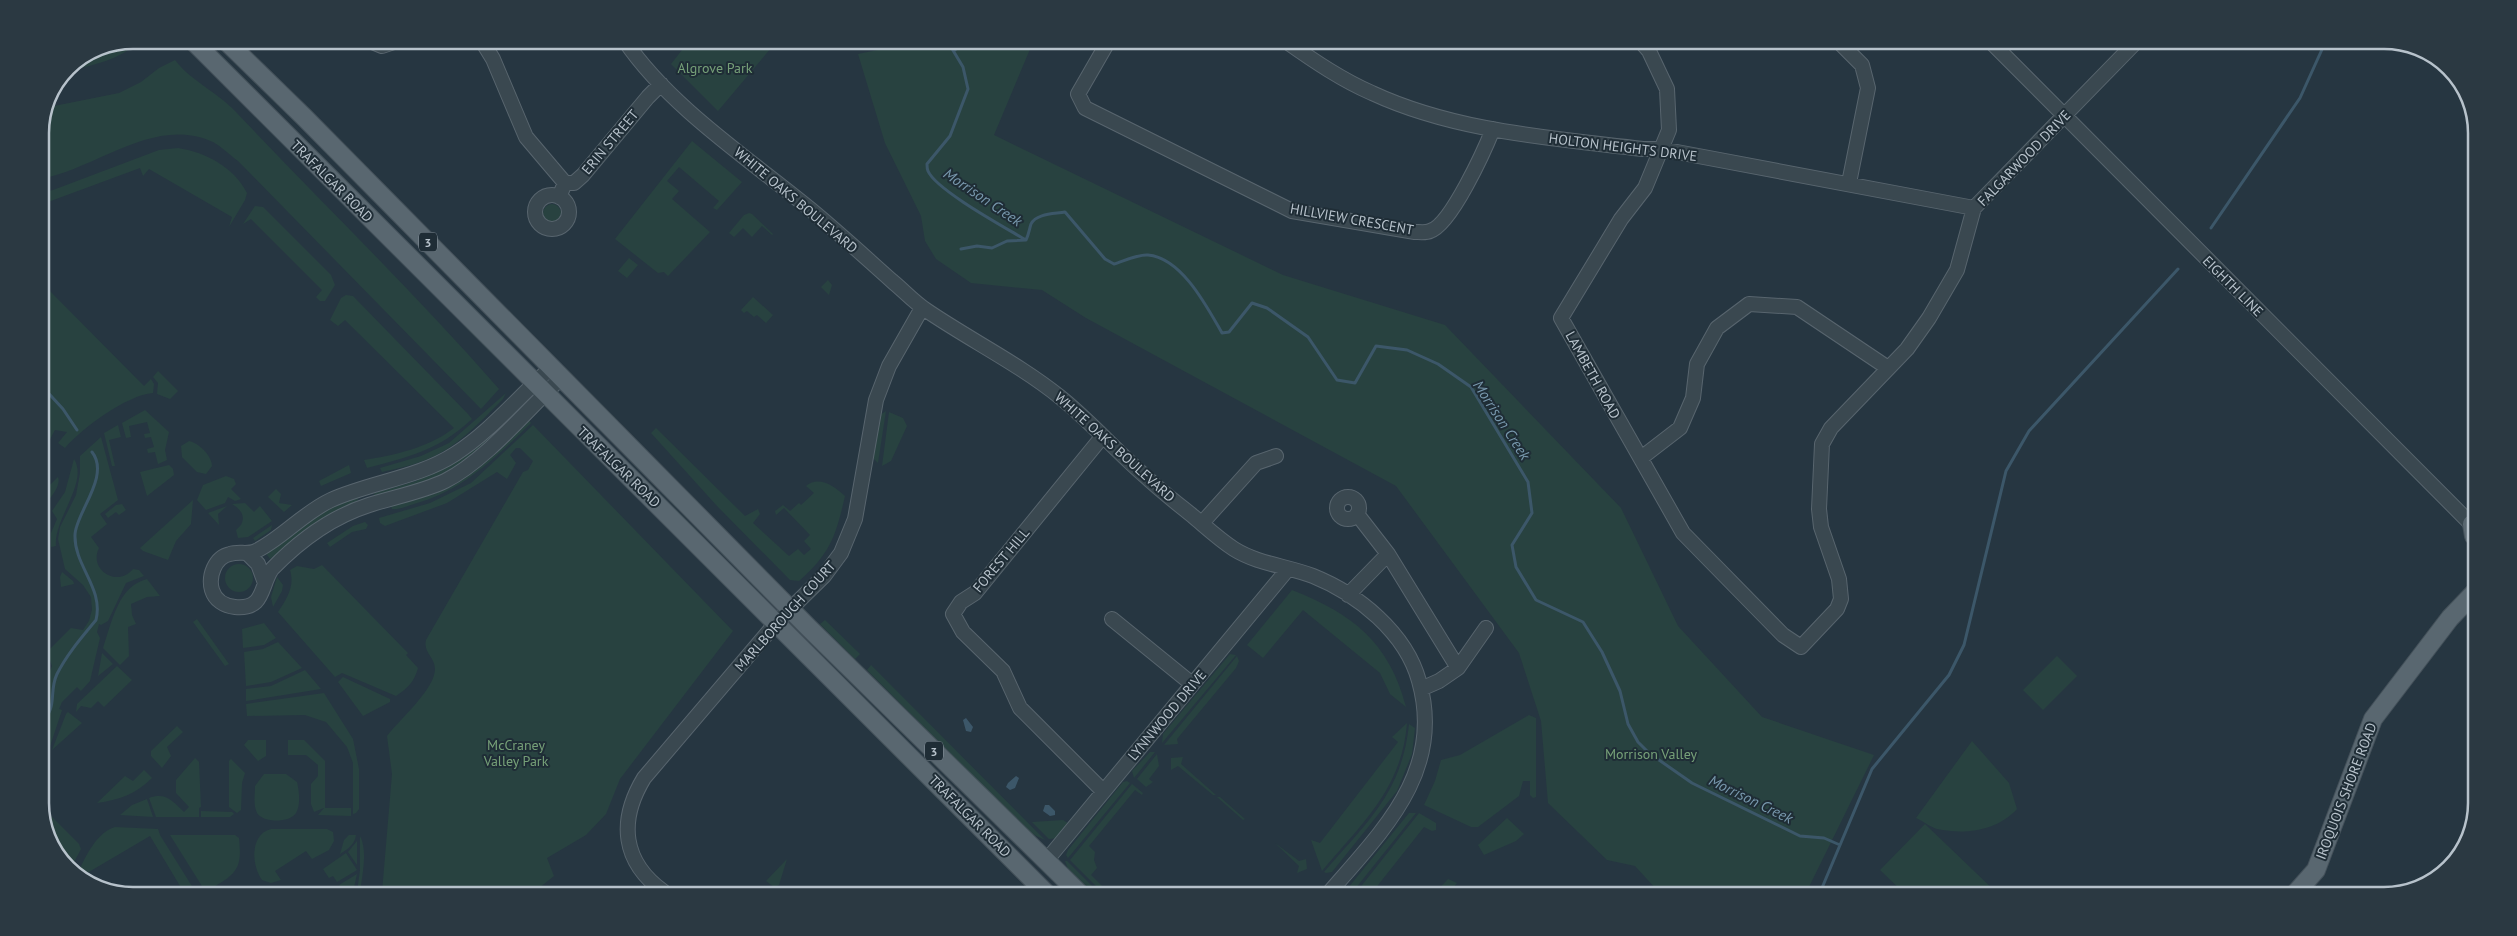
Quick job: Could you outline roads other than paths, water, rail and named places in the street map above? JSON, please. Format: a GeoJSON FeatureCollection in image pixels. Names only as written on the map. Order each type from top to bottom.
{"type":"FeatureCollection","features":[{"type":"Feature","properties":{"kind":"main road","name":"TRAFALGAR ROAD"},"geometry":{"type":"LineString","coordinates":[[201,49],[1040,887]]}},
{"type":"Feature","properties":{"kind":"main road","name":"TRAFALGAR ROAD"},"geometry":{"type":"LineString","coordinates":[[234,49],[318,131],[790,608],[1073,887]]}},
{"type":"Feature","properties":{"kind":"main road","name":"IROQUOIS SHORE ROAD"},"geometry":{"type":"LineString","coordinates":[[2301,887],[2316,870],[2373,719],[2450,618],[2468,598]]}},
{"type":"Feature","properties":{"kind":"street"},"geometry":{"type":"LineString","coordinates":[[487,49],[493,59],[526,137],[566,183]]}},
{"type":"Feature","properties":{"kind":"street","name":"WHITE OAKS BOULEVARD"},"geometry":{"type":"LineString","coordinates":[[630,49],[636,58],[661,84],[720,137],[811,210],[922,308],[1053,392],[1146,478],[1233,549],[1250,558],[1313,576],[1348,595],[1378,618],[1392,632],[1412,663],[1421,689],[1425,715],[1423,753],[1410,788],[1384,827],[1334,887]]}},
{"type":"Feature","properties":{"kind":"street","name":"HILLVIEW CRESCENT"},"geometry":{"type":"LineString","coordinates":[[1104,49],[1078,94],[1085,108],[1292,211],[1415,232],[1431,231],[1441,224],[1476,171],[1493,129]]}},
{"type":"Feature","properties":{"kind":"street","name":"HOLTON HEIGHTS DRIVE"},"geometry":{"type":"LineString","coordinates":[[1298,49],[1372,94],[1419,112],[1493,129],[1633,148],[1661,149],[1974,208]]}},
{"type":"Feature","properties":{"kind":"street","name":"LAMBETH ROAD"},"geometry":{"type":"LineString","coordinates":[[1647,49],[1667,89],[1669,130],[1645,188],[1621,219],[1561,318],[1683,533],[1783,635],[1801,647]]}},
{"type":"Feature","properties":{"kind":"street"},"geometry":{"type":"LineString","coordinates":[[1846,49],[1862,65],[1868,88],[1849,183]]}},
{"type":"Feature","properties":{"kind":"street","name":"EIGHTH LINE"},"geometry":{"type":"LineString","coordinates":[[1998,49],[2468,524]]}},
{"type":"Feature","properties":{"kind":"street","name":"FALGARWOOD DRIVE"},"geometry":{"type":"LineString","coordinates":[[1801,647],[1837,610],[1840,599],[1839,579],[1821,527],[1819,509],[1822,444],[1831,428],[1907,349],[1958,270],[1974,208],[2129,49]]}},
{"type":"Feature","properties":{"kind":"street","name":"ERIN STREET"},"geometry":{"type":"LineString","coordinates":[[559,197],[566,183],[574,183],[583,175],[661,84]]}},
{"type":"Feature","properties":{"kind":"street"},"geometry":{"type":"LineString","coordinates":[[1641,458],[1680,428],[1693,398],[1696,364],[1717,328],[1749,304],[1796,307],[1888,368]]}},
{"type":"Feature","properties":{"kind":"street","name":"MARLBOROUGH COURT"},"geometry":{"type":"LineString","coordinates":[[658,887],[645,875],[635,862],[629,846],[628,814],[634,794],[644,778],[776,623],[824,576],[841,553],[850,536],[855,519],[879,391],[889,366],[922,308]]}},
{"type":"Feature","properties":{"kind":"street"},"geometry":{"type":"LineString","coordinates":[[539,388],[470,464],[434,485],[352,511],[312,533],[283,557],[268,575],[260,598],[247,606],[229,606],[215,597],[211,581],[215,565],[229,554],[248,554],[258,550],[328,501],[358,489],[422,470],[455,454],[556,373]]}},
{"type":"Feature","properties":{"kind":"street","name":"FOREST HILL"},"geometry":{"type":"LineString","coordinates":[[1102,436],[975,593],[961,602],[953,614],[963,632],[1002,671],[1020,708],[1103,791]]}},
{"type":"Feature","properties":{"kind":"street"},"geometry":{"type":"LineString","coordinates":[[1202,523],[1256,462],[1276,456]]}},
{"type":"Feature","properties":{"kind":"street"},"geometry":{"type":"LineString","coordinates":[[1357,514],[1388,554],[1458,668]]}},
{"type":"Feature","properties":{"kind":"street"},"geometry":{"type":"LineString","coordinates":[[248,554],[258,564],[265,583]]}},
{"type":"Feature","properties":{"kind":"street"},"geometry":{"type":"LineString","coordinates":[[1348,595],[1388,554]]}},
{"type":"Feature","properties":{"kind":"street","name":"LYNNWOOD DRIVE"},"geometry":{"type":"LineString","coordinates":[[1046,861],[1288,569]]}},
{"type":"Feature","properties":{"kind":"street"},"geometry":{"type":"LineString","coordinates":[[1112,619],[1192,684]]}},
{"type":"Feature","properties":{"kind":"street"},"geometry":{"type":"LineString","coordinates":[[1421,689],[1439,681],[1458,668],[1486,628]]}},
{"type":"Feature","properties":{"kind":"water"},"geometry":{"type":"Polygon","coordinates":[[[966,718],[973,727],[971,732],[966,731],[963,720],[966,718]]]}},
{"type":"Feature","properties":{"kind":"water"},"geometry":{"type":"Polygon","coordinates":[[[1016,776],[1019,778],[1015,788],[1010,790],[1006,787],[1016,776]]]}},
{"type":"Feature","properties":{"kind":"water"},"geometry":{"type":"Polygon","coordinates":[[[1045,805],[1049,805],[1055,811],[1055,815],[1050,816],[1043,811],[1045,805]]]}},
{"type":"Feature","properties":{"kind":"waterway","name":"Morrison Creek"},"geometry":{"type":"LineString","coordinates":[[952,49],[963,67],[968,89],[950,136],[927,164],[928,171],[944,188],[972,208],[1026,240],[1034,220],[1046,215],[1065,212],[1105,259],[1114,264],[1144,255],[1160,258],[1172,265],[1192,285],[1222,333],[1229,332],[1252,303],[1267,308],[1308,337],[1337,380],[1355,383],[1376,346],[1407,350],[1438,364],[1471,387],[1528,482],[1532,513],[1512,545],[1516,567],[1536,600],[1583,622],[1602,652],[1620,691],[1628,724],[1638,742],[1649,753],[1692,783],[1800,836],[1824,838],[1840,845]]}},
{"type":"Feature","properties":{"kind":"waterway"},"geometry":{"type":"LineString","coordinates":[[2211,228],[2300,98],[2322,49]]}},
{"type":"Feature","properties":{"kind":"waterway"},"geometry":{"type":"LineString","coordinates":[[961,249],[977,246],[992,248],[1007,241],[1026,240]]}},
{"type":"Feature","properties":{"kind":"waterway"},"geometry":{"type":"LineString","coordinates":[[1822,887],[1872,769],[1949,675],[1964,645],[2006,471],[2029,431],[2178,269]]}},
{"type":"Feature","properties":{"kind":"waterway"},"geometry":{"type":"LineString","coordinates":[[49,394],[63,409],[77,430]]}},
{"type":"Feature","properties":{"kind":"waterway"},"geometry":{"type":"LineString","coordinates":[[49,712],[57,674],[75,646],[96,620],[96,598],[79,557],[75,535],[80,517],[95,483],[97,462],[92,452]]}},
{"type":"Feature","properties":{"kind":"park label","name":"Algrove Park"},"geometry":{"type":"Point","coordinates":[715,68]}},
{"type":"Feature","properties":{"kind":"park label","name":"McCraney Valley Park"},"geometry":{"type":"Point","coordinates":[516,754]}},
{"type":"Feature","properties":{"kind":"park label","name":"Morrison Valley"},"geometry":{"type":"Point","coordinates":[1651,754]}}]}
